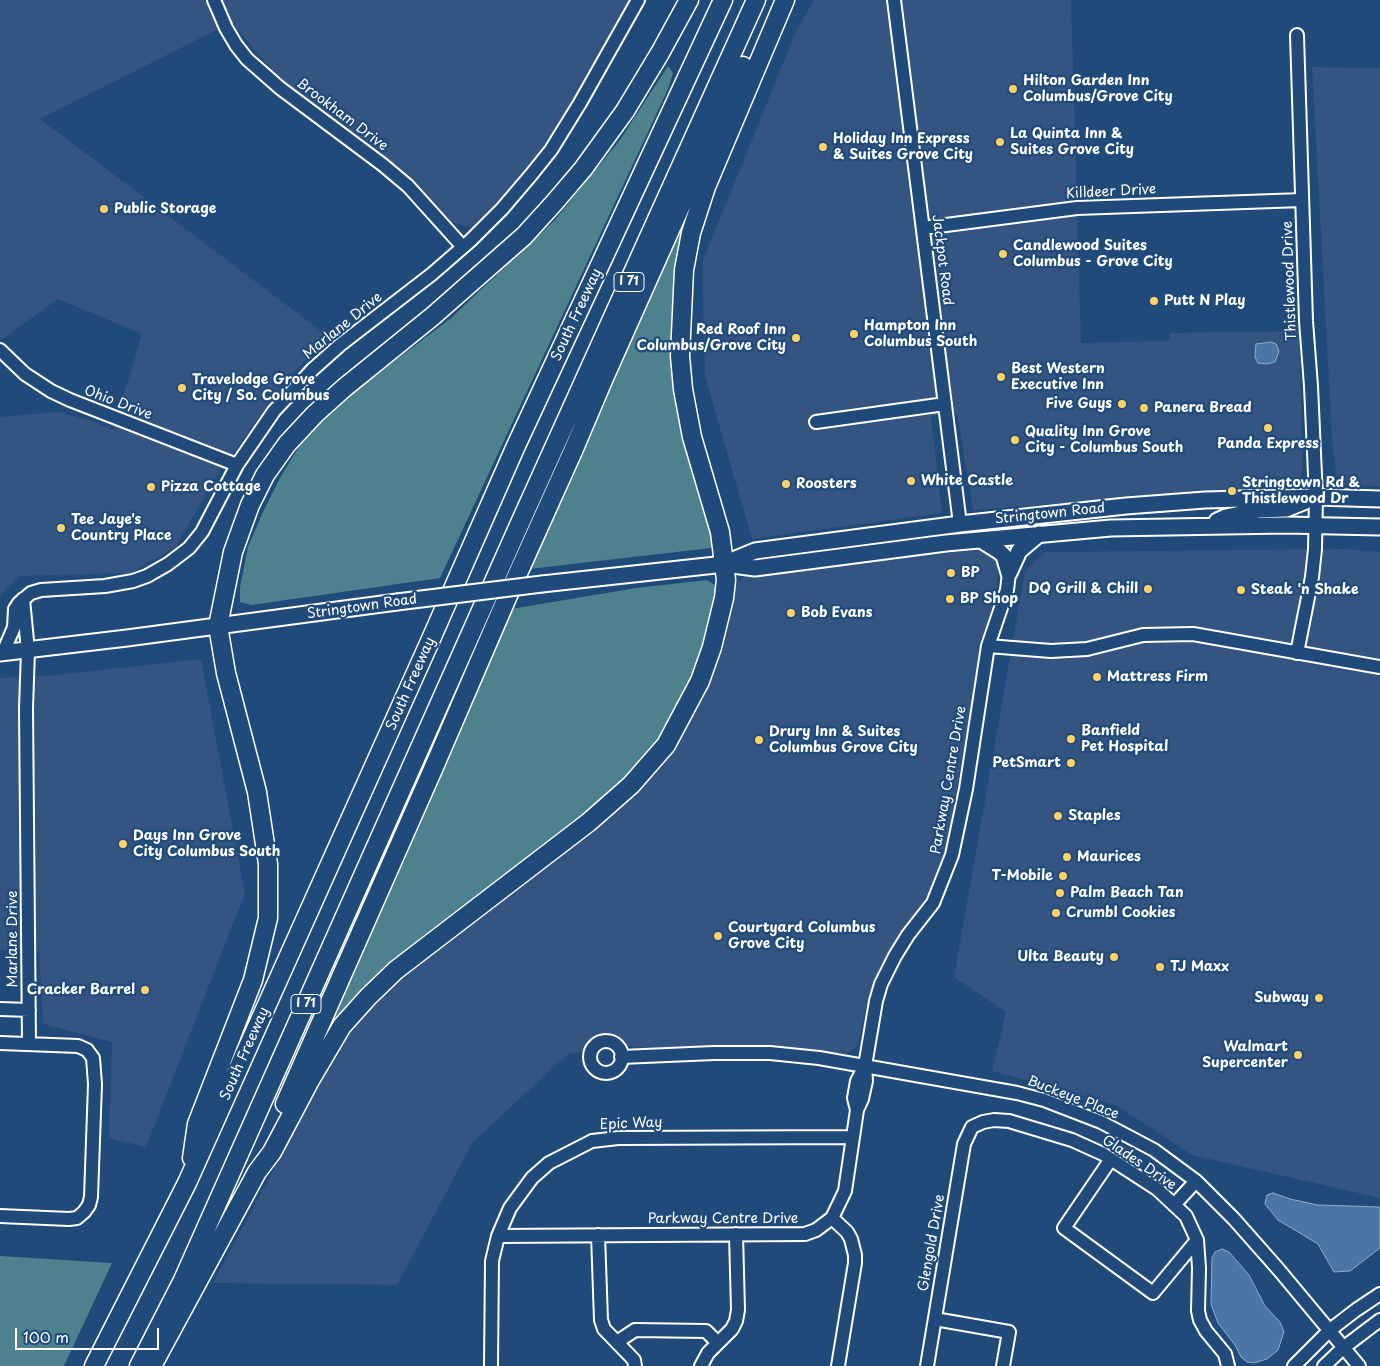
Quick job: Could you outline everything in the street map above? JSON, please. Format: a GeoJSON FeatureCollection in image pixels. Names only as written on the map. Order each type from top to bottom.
{"type":"FeatureCollection","features":[{"type":"Feature","properties":{"kind":"highway"},"geometry":{"type":"LineString","coordinates":[[187,1183],[197,1124],[253,980],[268,918],[268,864],[257,792],[226,673],[218,626],[233,552],[250,504],[266,475],[287,444],[315,414],[433,316],[524,236],[554,203],[583,169],[625,110],[660,53],[689,0]]}},
{"type":"Feature","properties":{"kind":"highway","name":"South Freeway"},"geometry":{"type":"LineString","coordinates":[[94,1366],[187,1183],[515,448],[723,0]]}},
{"type":"Feature","properties":{"kind":"highway","name":"I 71"},"geometry":{"type":"LineString","coordinates":[[139,1366],[183,1280],[520,523],[756,0]]}},
{"type":"Feature","properties":{"kind":"highway","name":"I 71"},"geometry":{"type":"LineString","coordinates":[[152,1366],[257,1172],[264,1148],[293,1088],[506,600],[574,451],[604,378],[774,0]]}},
{"type":"Feature","properties":{"kind":"highway"},"geometry":{"type":"LineString","coordinates":[[257,1172],[272,1152],[309,1082],[342,1026],[368,996],[423,948],[589,822],[631,785],[666,745],[700,682],[712,647],[724,598],[726,580],[720,532],[692,437],[683,389],[680,346],[684,270],[691,233],[706,187],[784,0]]}},
{"type":"Feature","properties":{"kind":"main road","name":"Stringtown Road"},"geometry":{"type":"LineString","coordinates":[[725,564],[754,551],[960,524],[1156,503],[1316,497],[1380,499]]}},
{"type":"Feature","properties":{"kind":"main road"},"geometry":{"type":"LineString","coordinates":[[1209,525],[1226,517],[1260,510],[1286,509],[1316,497]]}},
{"type":"Feature","properties":{"kind":"main road"},"geometry":{"type":"LineString","coordinates":[[1316,525],[1340,516],[1380,518]]}},
{"type":"Feature","properties":{"kind":"main road"},"geometry":{"type":"LineString","coordinates":[[831,558],[848,548],[957,534],[960,524]]}},
{"type":"Feature","properties":{"kind":"main road","name":"Stringtown Road"},"geometry":{"type":"LineString","coordinates":[[1,653],[542,584],[725,564],[755,568],[1039,534],[1111,528],[1209,525],[1380,527]]}},
{"type":"Feature","properties":{"kind":"main road"},"geometry":{"type":"LineString","coordinates":[[1010,573],[1019,551],[1039,534]]}},
{"type":"Feature","properties":{"kind":"main road"},"geometry":{"type":"LineString","coordinates":[[981,540],[1000,552],[1010,573]]}},
{"type":"Feature","properties":{"kind":"street","name":"Brookham Drive"},"geometry":{"type":"LineString","coordinates":[[214,0],[226,28],[247,59],[280,88],[408,186],[463,246]]}},
{"type":"Feature","properties":{"kind":"street","name":"Marlane Drive"},"geometry":{"type":"LineString","coordinates":[[29,1043],[26,708],[28,651],[23,600],[36,591],[105,586],[147,576],[178,557],[196,541],[237,465],[274,411],[312,370],[340,345],[432,274],[463,246],[502,209],[551,150],[580,103],[638,0]]}},
{"type":"Feature","properties":{"kind":"street","name":"Jackpot Road"},"geometry":{"type":"LineString","coordinates":[[894,0],[960,524]]}},
{"type":"Feature","properties":{"kind":"street","name":"Thistlewood Drive"},"geometry":{"type":"LineString","coordinates":[[1297,35],[1306,321],[1316,497],[1312,577],[1297,653]]}},
{"type":"Feature","properties":{"kind":"street","name":"Killdeer Drive"},"geometry":{"type":"LineString","coordinates":[[923,228],[1077,208],[1302,200]]}},
{"type":"Feature","properties":{"kind":"street","name":"Ohio Drive"},"geometry":{"type":"LineString","coordinates":[[0,350],[24,374],[51,391],[237,465]]}},
{"type":"Feature","properties":{"kind":"street"},"geometry":{"type":"LineString","coordinates":[[816,422],[945,404]]}},
{"type":"Feature","properties":{"kind":"street","name":"Parkway Centre Drive"},"geometry":{"type":"LineString","coordinates":[[498,1236],[805,1234],[816,1230],[832,1218],[839,1206],[844,1190],[857,1110],[854,1098],[857,1081],[865,1066],[876,1001],[881,984],[908,935],[933,902],[952,855],[966,789],[988,646],[1007,590],[1010,573]]}},
{"type":"Feature","properties":{"kind":"street"},"geometry":{"type":"LineString","coordinates":[[1,653],[14,627],[15,609],[23,600]]}},
{"type":"Feature","properties":{"kind":"street"},"geometry":{"type":"LineString","coordinates":[[988,646],[1051,651],[1087,649],[1143,635],[1193,634],[1380,667]]}},
{"type":"Feature","properties":{"kind":"street"},"geometry":{"type":"LineString","coordinates":[[0,1009],[28,1010]]}},
{"type":"Feature","properties":{"kind":"street"},"geometry":{"type":"LineString","coordinates":[[0,1043],[78,1046],[91,1053],[95,1067],[91,1197],[89,1205],[77,1218],[69,1219],[0,1216]]}},
{"type":"Feature","properties":{"kind":"street","name":"Buckeye Place"},"geometry":{"type":"LineString","coordinates":[[621,1056],[770,1053],[819,1058],[1017,1092],[1044,1100],[1101,1122],[1154,1150],[1196,1181],[1234,1219],[1359,1366]]}},
{"type":"Feature","properties":{"kind":"street","name":"Glades Drive"},"geometry":{"type":"LineString","coordinates":[[972,1127],[983,1122],[1009,1121],[1072,1140],[1111,1159],[1157,1189],[1186,1216],[1197,1240],[1199,1268],[1198,1311],[1206,1331],[1225,1354],[1228,1365]]}},
{"type":"Feature","properties":{"kind":"street","name":"Glengold Drive"},"geometry":{"type":"LineString","coordinates":[[926,1366],[964,1144],[972,1127]]}},
{"type":"Feature","properties":{"kind":"street","name":"Epic Way"},"geometry":{"type":"LineString","coordinates":[[491,1366],[492,1261],[498,1236],[510,1208],[532,1178],[549,1163],[592,1141],[618,1138],[852,1137]]}},
{"type":"Feature","properties":{"kind":"street"},"geometry":{"type":"LineString","coordinates":[[1111,1159],[1064,1228],[1153,1293],[1197,1240]]}},
{"type":"Feature","properties":{"kind":"street","name":"Glades Drive"},"geometry":{"type":"LineString","coordinates":[[1174,1205],[1196,1181]]}},
{"type":"Feature","properties":{"kind":"street"},"geometry":{"type":"LineString","coordinates":[[832,1218],[847,1232],[855,1255],[838,1366]]}},
{"type":"Feature","properties":{"kind":"street"},"geometry":{"type":"LineString","coordinates":[[701,1366],[708,1353],[732,1329],[736,1321],[738,1310],[736,1234]]}},
{"type":"Feature","properties":{"kind":"street"},"geometry":{"type":"LineString","coordinates":[[598,1235],[601,1320],[604,1329],[634,1360],[636,1366]]}},
{"type":"Feature","properties":{"kind":"street"},"geometry":{"type":"LineString","coordinates":[[1294,1366],[1330,1330],[1380,1294]]}},
{"type":"Feature","properties":{"kind":"street"},"geometry":{"type":"LineString","coordinates":[[934,1319],[1009,1332],[1003,1366]]}},
{"type":"Feature","properties":{"kind":"street"},"geometry":{"type":"LineString","coordinates":[[1324,1366],[1343,1348],[1380,1320]]}},
{"type":"Feature","properties":{"kind":"street"},"geometry":{"type":"LineString","coordinates":[[617,1342],[635,1330],[706,1331],[718,1343]]}},
{"type":"Feature","properties":{"kind":"shaded area"},"geometry":{"type":"Polygon","coordinates":[[[0,0],[630,0],[570,109],[513,189],[471,227],[449,222],[280,81],[232,22],[40,119],[329,337],[284,382],[215,479],[175,548],[131,573],[19,576],[0,595],[0,417],[58,412],[90,420],[113,430],[142,334],[58,299],[1,340],[0,338],[0,0]]]}},
{"type":"Feature","properties":{"kind":"shaded area"},"geometry":{"type":"Polygon","coordinates":[[[814,0],[1071,0],[1081,343],[1169,341],[1170,333],[1299,331],[1303,471],[1295,485],[1274,491],[1091,505],[1084,502],[973,510],[957,413],[931,416],[942,513],[752,539],[705,376],[702,263],[796,31],[814,0]]]}},
{"type":"Feature","properties":{"kind":"shaded area"},"geometry":{"type":"Polygon","coordinates":[[[1312,67],[1380,68],[1380,486],[1342,486],[1337,480],[1332,439],[1312,67]]]}},
{"type":"Feature","properties":{"kind":"shaded area"},"geometry":{"type":"Polygon","coordinates":[[[1271,342],[1276,344],[1279,351],[1275,362],[1267,364],[1258,363],[1255,357],[1256,344],[1271,342]]]}},
{"type":"Feature","properties":{"kind":"shaded area"},"geometry":{"type":"Polygon","coordinates":[[[985,549],[999,559],[995,601],[978,668],[947,845],[928,895],[883,962],[867,1002],[858,1045],[846,1054],[781,1047],[652,1048],[625,1046],[606,1036],[596,1037],[584,1051],[568,1054],[473,1142],[397,1285],[213,1283],[344,1038],[395,976],[618,808],[680,733],[723,643],[731,597],[738,582],[748,574],[985,549]]]}},
{"type":"Feature","properties":{"kind":"shaded area"},"geometry":{"type":"Polygon","coordinates":[[[1344,549],[1380,552],[1380,1198],[1192,1155],[1116,1105],[992,1071],[1006,1012],[954,977],[1025,571],[1045,552],[1344,549]]]}},
{"type":"Feature","properties":{"kind":"shaded area"},"geometry":{"type":"Polygon","coordinates":[[[201,659],[245,893],[146,1147],[109,1138],[112,1042],[43,1024],[39,951],[0,950],[0,678],[56,675],[201,659]]]}},
{"type":"Feature","properties":{"kind":"shaded area"},"geometry":{"type":"Polygon","coordinates":[[[1273,1193],[1318,1205],[1380,1207],[1380,1248],[1350,1271],[1334,1272],[1318,1244],[1278,1220],[1265,1204],[1267,1195],[1273,1193]]]}},
{"type":"Feature","properties":{"kind":"shaded area"},"geometry":{"type":"Polygon","coordinates":[[[1222,1249],[1229,1252],[1249,1275],[1265,1306],[1280,1322],[1284,1332],[1278,1350],[1267,1359],[1254,1363],[1247,1362],[1241,1357],[1235,1345],[1218,1323],[1211,1304],[1212,1258],[1215,1252],[1222,1249]]]}},
{"type":"Feature","properties":{"kind":"green space"},"geometry":{"type":"Polygon","coordinates":[[[668,66],[673,73],[668,89],[440,578],[251,605],[240,602],[240,587],[248,547],[281,476],[308,432],[357,390],[451,318],[554,221],[620,140],[668,66]]]}},
{"type":"Feature","properties":{"kind":"green space"},"geometry":{"type":"Polygon","coordinates":[[[683,222],[687,224],[677,272],[672,330],[675,369],[713,541],[711,548],[529,569],[683,222]]]}},
{"type":"Feature","properties":{"kind":"green space"},"geometry":{"type":"Polygon","coordinates":[[[707,580],[717,586],[707,649],[685,701],[648,756],[578,820],[344,1018],[336,1019],[333,1014],[511,609],[636,588],[707,580]]]}},
{"type":"Feature","properties":{"kind":"green space"},"geometry":{"type":"Polygon","coordinates":[[[0,1256],[112,1263],[64,1366],[0,1366],[0,1256]]]}},
{"type":"Feature","properties":{"kind":"place","name":"Hilton Garden Inn Columbus/Grove City"},"geometry":{"type":"Point","coordinates":[1013,89]}},
{"type":"Feature","properties":{"kind":"place","name":"La Quinta Inn & Suites Grove City"},"geometry":{"type":"Point","coordinates":[1000,142]}},
{"type":"Feature","properties":{"kind":"place","name":"Holiday Inn Express & Suites Grove City"},"geometry":{"type":"Point","coordinates":[823,147]}},
{"type":"Feature","properties":{"kind":"place","name":"Public Storage"},"geometry":{"type":"Point","coordinates":[104,209]}},
{"type":"Feature","properties":{"kind":"place","name":"Candlewood Suites Columbus - Grove City"},"geometry":{"type":"Point","coordinates":[1003,254]}},
{"type":"Feature","properties":{"kind":"place","name":"Putt N Play"},"geometry":{"type":"Point","coordinates":[1154,301]}},
{"type":"Feature","properties":{"kind":"place","name":"Hampton Inn Columbus South"},"geometry":{"type":"Point","coordinates":[854,334]}},
{"type":"Feature","properties":{"kind":"place","name":"Red Roof Inn Columbus/Grove City"},"geometry":{"type":"Point","coordinates":[796,338]}},
{"type":"Feature","properties":{"kind":"place","name":"Best Western Executive Inn"},"geometry":{"type":"Point","coordinates":[1001,377]}},
{"type":"Feature","properties":{"kind":"place","name":"Travelodge Grove City / So. Columbus"},"geometry":{"type":"Point","coordinates":[182,388]}},
{"type":"Feature","properties":{"kind":"place","name":"Five Guys"},"geometry":{"type":"Point","coordinates":[1122,404]}},
{"type":"Feature","properties":{"kind":"place","name":"Panera Bread"},"geometry":{"type":"Point","coordinates":[1144,408]}},
{"type":"Feature","properties":{"kind":"place","name":"Panda Express"},"geometry":{"type":"Point","coordinates":[1268,428]}},
{"type":"Feature","properties":{"kind":"place","name":"Quality Inn Grove City - Columbus South"},"geometry":{"type":"Point","coordinates":[1015,440]}},
{"type":"Feature","properties":{"kind":"place","name":"White Castle"},"geometry":{"type":"Point","coordinates":[911,481]}},
{"type":"Feature","properties":{"kind":"place","name":"Roosters"},"geometry":{"type":"Point","coordinates":[786,484]}},
{"type":"Feature","properties":{"kind":"place","name":"Pizza Cottage"},"geometry":{"type":"Point","coordinates":[151,487]}},
{"type":"Feature","properties":{"kind":"place","name":"Stringtown Rd & Thistlewood Dr"},"geometry":{"type":"Point","coordinates":[1232,491]}},
{"type":"Feature","properties":{"kind":"place","name":"Tee Jaye's Country Place"},"geometry":{"type":"Point","coordinates":[61,528]}},
{"type":"Feature","properties":{"kind":"place","name":"BP"},"geometry":{"type":"Point","coordinates":[951,573]}},
{"type":"Feature","properties":{"kind":"place","name":"DQ Grill & Chill"},"geometry":{"type":"Point","coordinates":[1148,589]}},
{"type":"Feature","properties":{"kind":"place","name":"Steak 'n Shake"},"geometry":{"type":"Point","coordinates":[1241,590]}},
{"type":"Feature","properties":{"kind":"place","name":"BP Shop"},"geometry":{"type":"Point","coordinates":[950,599]}},
{"type":"Feature","properties":{"kind":"place","name":"Bob Evans"},"geometry":{"type":"Point","coordinates":[791,613]}},
{"type":"Feature","properties":{"kind":"place","name":"Mattress Firm"},"geometry":{"type":"Point","coordinates":[1097,677]}},
{"type":"Feature","properties":{"kind":"place","name":"Banfield Pet Hospital"},"geometry":{"type":"Point","coordinates":[1071,739]}},
{"type":"Feature","properties":{"kind":"place","name":"Drury Inn & Suites Columbus Grove City"},"geometry":{"type":"Point","coordinates":[759,740]}},
{"type":"Feature","properties":{"kind":"place","name":"PetSmart"},"geometry":{"type":"Point","coordinates":[1071,763]}},
{"type":"Feature","properties":{"kind":"place","name":"Staples"},"geometry":{"type":"Point","coordinates":[1058,816]}},
{"type":"Feature","properties":{"kind":"place","name":"Days Inn Grove City Columbus South"},"geometry":{"type":"Point","coordinates":[123,844]}},
{"type":"Feature","properties":{"kind":"place","name":"Maurices"},"geometry":{"type":"Point","coordinates":[1067,857]}},
{"type":"Feature","properties":{"kind":"place","name":"T-Mobile"},"geometry":{"type":"Point","coordinates":[1063,876]}},
{"type":"Feature","properties":{"kind":"place","name":"Palm Beach Tan"},"geometry":{"type":"Point","coordinates":[1060,893]}},
{"type":"Feature","properties":{"kind":"place","name":"Crumbl Cookies"},"geometry":{"type":"Point","coordinates":[1056,913]}},
{"type":"Feature","properties":{"kind":"place","name":"Courtyard Columbus Grove City"},"geometry":{"type":"Point","coordinates":[718,936]}},
{"type":"Feature","properties":{"kind":"place","name":"Ulta Beauty"},"geometry":{"type":"Point","coordinates":[1114,957]}},
{"type":"Feature","properties":{"kind":"place","name":"TJ Maxx"},"geometry":{"type":"Point","coordinates":[1160,967]}},
{"type":"Feature","properties":{"kind":"place","name":"Cracker Barrel"},"geometry":{"type":"Point","coordinates":[145,990]}},
{"type":"Feature","properties":{"kind":"place","name":"Subway"},"geometry":{"type":"Point","coordinates":[1319,998]}},
{"type":"Feature","properties":{"kind":"place","name":"Walmart Supercenter"},"geometry":{"type":"Point","coordinates":[1298,1055]}}]}
